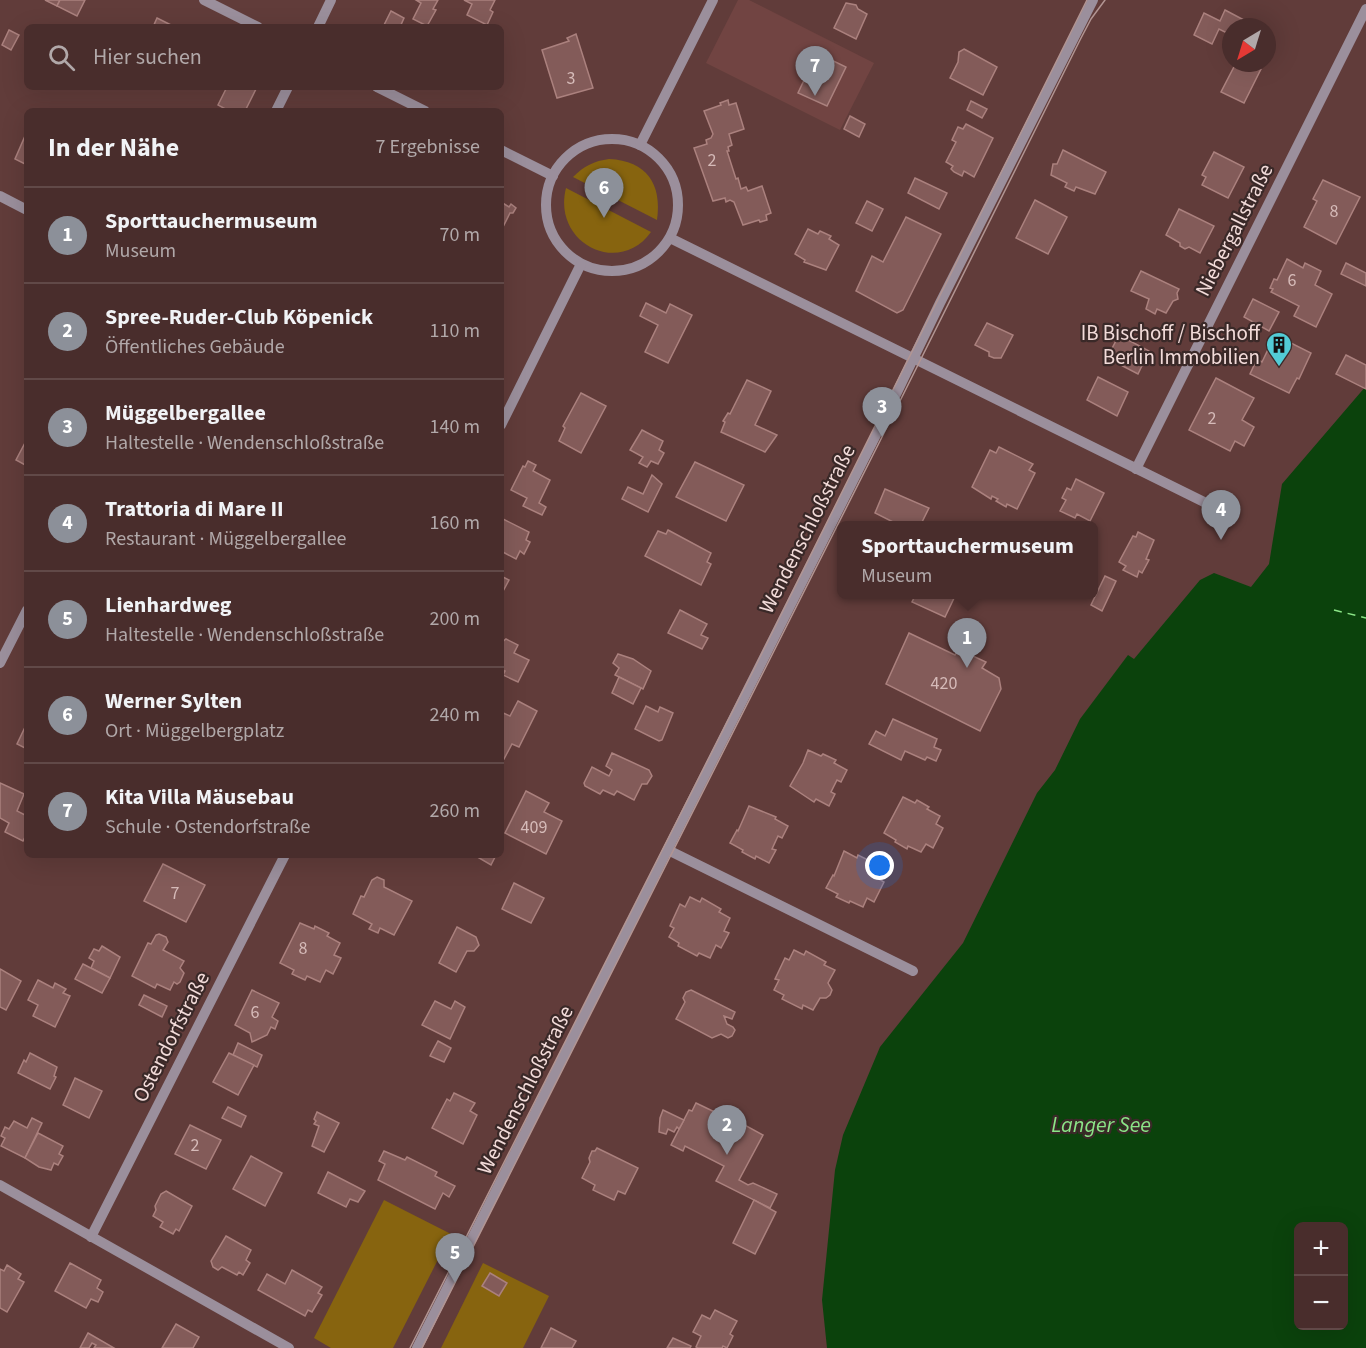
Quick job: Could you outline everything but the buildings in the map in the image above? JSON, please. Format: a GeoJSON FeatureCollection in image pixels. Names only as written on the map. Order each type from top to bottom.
{"type":"FeatureCollection","features":[{"type":"Feature","properties":{"kind":"street"},"geometry":{"type":"LineString","coordinates":[[204,0],[252,24]]}},
{"type":"Feature","properties":{"kind":"street"},"geometry":{"type":"LineString","coordinates":[[319,24],[331,0]]}},
{"type":"Feature","properties":{"kind":"street"},"geometry":{"type":"LineString","coordinates":[[640,145],[713,0]]}},
{"type":"Feature","properties":{"kind":"street","name":"Wendenschloßstraße"},"geometry":{"type":"LineString","coordinates":[[417,1348],[1093,0]]}},
{"type":"Feature","properties":{"kind":"street","name":"Niebergallstraße"},"geometry":{"type":"LineString","coordinates":[[1136,469],[1366,9]]}},
{"type":"Feature","properties":{"kind":"street"},"geometry":{"type":"LineString","coordinates":[[278,108],[286,90]]}},
{"type":"Feature","properties":{"kind":"street"},"geometry":{"type":"LineString","coordinates":[[383,90],[419,108]]}},
{"type":"Feature","properties":{"kind":"street"},"geometry":{"type":"LineString","coordinates":[[618,139],[640,145],[655,154],[667,168],[675,185],[678,203],[677,221],[670,238],[657,254],[640,265],[620,271],[600,270],[581,264],[567,254],[556,241],[549,226],[546,209],[547,192],[553,176],[570,153],[597,140],[618,139]]}},
{"type":"Feature","properties":{"kind":"street"},"geometry":{"type":"LineString","coordinates":[[504,152],[553,176]]}},
{"type":"Feature","properties":{"kind":"street"},"geometry":{"type":"LineString","coordinates":[[0,196],[24,208]]}},
{"type":"Feature","properties":{"kind":"street"},"geometry":{"type":"LineString","coordinates":[[670,238],[1204,502]]}},
{"type":"Feature","properties":{"kind":"street"},"geometry":{"type":"LineString","coordinates":[[504,419],[581,264]]}},
{"type":"Feature","properties":{"kind":"street"},"geometry":{"type":"LineString","coordinates":[[0,663],[24,616]]}},
{"type":"Feature","properties":{"kind":"street"},"geometry":{"type":"LineString","coordinates":[[668,850],[913,971]]}},
{"type":"Feature","properties":{"kind":"street","name":"Ostendorfstraße"},"geometry":{"type":"LineString","coordinates":[[91,1237],[283,858]]}},
{"type":"Feature","properties":{"kind":"street"},"geometry":{"type":"LineString","coordinates":[[0,1185],[289,1348]]}},
{"type":"Feature","properties":{"kind":"shaded area"},"geometry":{"type":"Polygon","coordinates":[[[738,0],[749,0],[874,63],[840,130],[706,63],[738,0]]]}},
{"type":"Feature","properties":{"kind":"shaded area"},"geometry":{"type":"Polygon","coordinates":[[[609,159],[633,164],[649,177],[657,196],[657,220],[573,177],[590,165],[609,159]]]}},
{"type":"Feature","properties":{"kind":"shaded area"},"geometry":{"type":"Polygon","coordinates":[[[566,188],[651,232],[638,245],[622,252],[606,252],[591,247],[578,238],[569,224],[564,208],[566,188]]]}},
{"type":"Feature","properties":{"kind":"shaded area"},"geometry":{"type":"Polygon","coordinates":[[[384,1200],[451,1234],[393,1348],[331,1348],[314,1338],[384,1200]]]}},
{"type":"Feature","properties":{"kind":"shaded area"},"geometry":{"type":"Polygon","coordinates":[[[483,1263],[549,1296],[523,1348],[441,1348],[483,1263]]]}},
{"type":"Feature","properties":{"kind":"water","name":"Langer See"},"geometry":{"type":"Polygon","coordinates":[[[1366,386],[1366,1348],[827,1348],[822,1300],[835,1170],[843,1135],[880,1047],[963,943],[1037,793],[1055,770],[1080,719],[1128,655],[1134,659],[1200,580],[1214,573],[1251,587],[1269,564],[1282,484],[1366,386]]]}},
{"type":"Feature","properties":{"kind":"ferry route"},"geometry":{"type":"LineString","coordinates":[[1334,610],[1366,618]]}},
{"type":"Feature","properties":{"kind":"tram line"},"geometry":{"type":"LineString","coordinates":[[410,1348],[754,669],[1087,0]]}},
{"type":"Feature","properties":{"kind":"tram line"},"geometry":{"type":"LineString","coordinates":[[840,521],[1080,40],[1091,19],[1105,0]]}},
{"type":"Feature","properties":{"kind":"tram line"},"geometry":{"type":"LineString","coordinates":[[422,1348],[837,526]]}},
{"type":"Feature","properties":{"kind":"place","name":"Kita Villa Mäusebau"},"geometry":{"type":"Point","coordinates":[815,96]}},
{"type":"Feature","properties":{"kind":"place","name":"Werner Sylten"},"geometry":{"type":"Point","coordinates":[604,218]}},
{"type":"Feature","properties":{"kind":"place","name":"IB Bischoff / Bischoff Berlin Immobilien"},"geometry":{"type":"Point","coordinates":[1279,368]}},
{"type":"Feature","properties":{"kind":"place","name":"Müggelbergallee"},"geometry":{"type":"Point","coordinates":[882,437]}},
{"type":"Feature","properties":{"kind":"place","name":"Trattoria di Mare II"},"geometry":{"type":"Point","coordinates":[1221,540]}},
{"type":"Feature","properties":{"kind":"place","name":"Sporttauchermuseum"},"geometry":{"type":"Point","coordinates":[967,668]}},
{"type":"Feature","properties":{"kind":"place","name":"Spree-Ruder-Club Köpenick"},"geometry":{"type":"Point","coordinates":[727,1155]}},
{"type":"Feature","properties":{"kind":"place","name":"Lienhardweg"},"geometry":{"type":"Point","coordinates":[455,1283]}}]}
